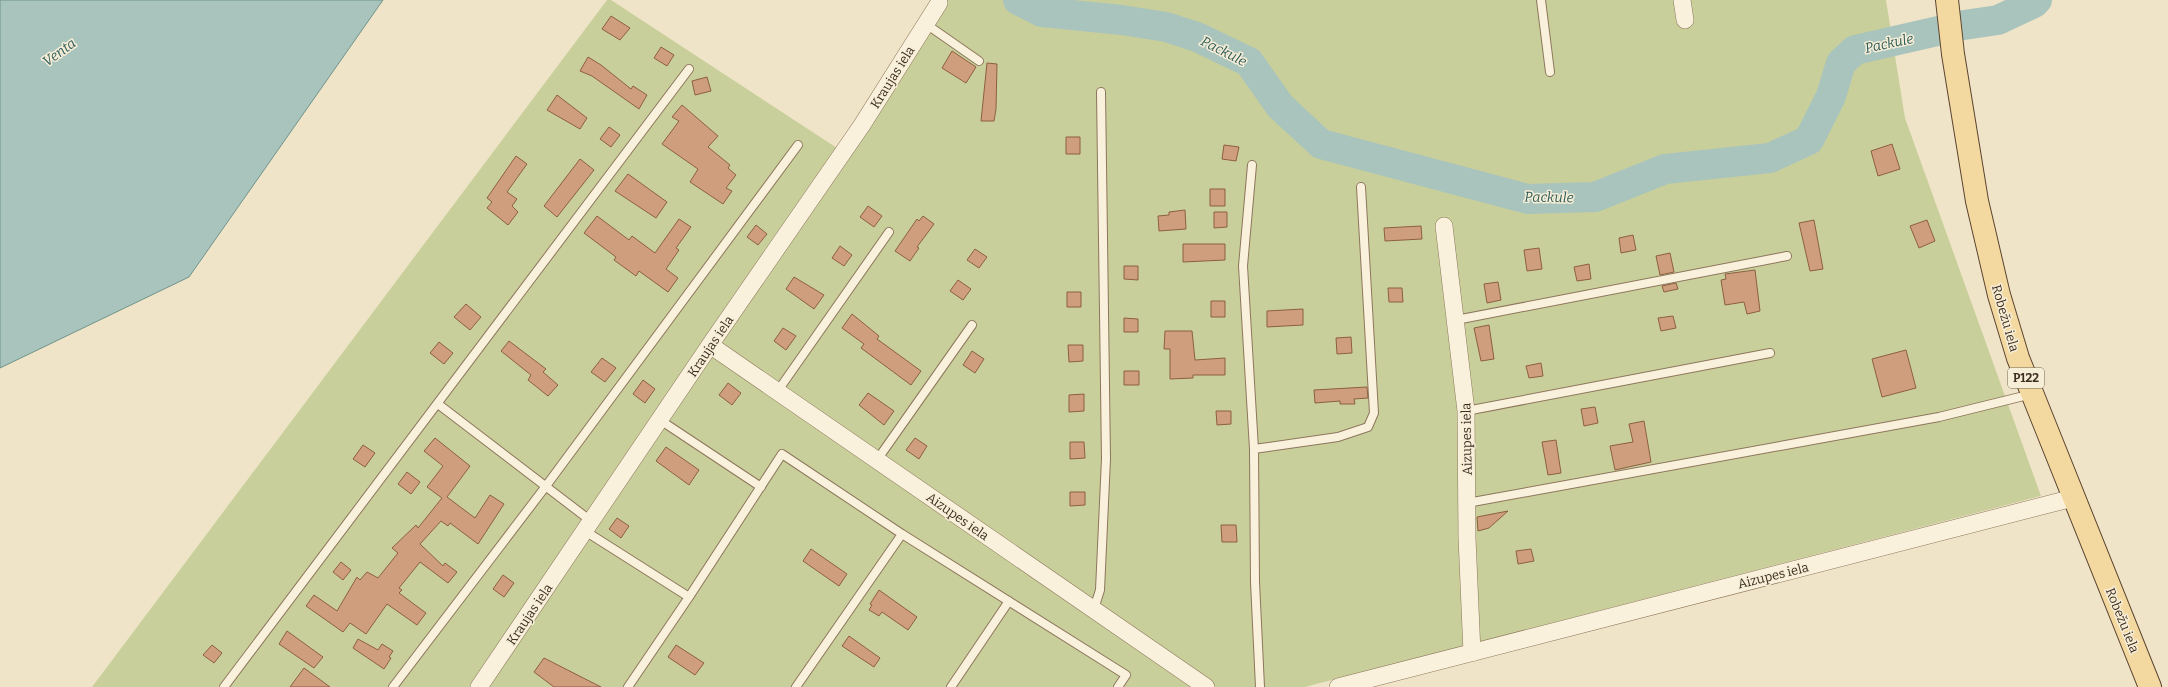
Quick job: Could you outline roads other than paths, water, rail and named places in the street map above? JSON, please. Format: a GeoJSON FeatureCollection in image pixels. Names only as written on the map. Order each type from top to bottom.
{"type":"FeatureCollection","features":[{"type":"Feature","properties":{"kind":"main road","name":"Robežu iela"},"geometry":{"type":"LineString","coordinates":[[1947,0],[1953,54],[1977,201],[1999,294],[2018,358],[2150,687]]}},
{"type":"Feature","properties":{"kind":"street"},"geometry":{"type":"LineString","coordinates":[[1682,0],[1685,20]]}},
{"type":"Feature","properties":{"kind":"street","name":"Kraujas iela"},"geometry":{"type":"LineString","coordinates":[[479,687],[862,125],[939,3]]}},
{"type":"Feature","properties":{"kind":"street","name":"Aizupes iela"},"geometry":{"type":"LineString","coordinates":[[1444,226],[1466,411],[1467,503],[1472,653]]}},
{"type":"Feature","properties":{"kind":"street","name":"Aizupes iela"},"geometry":{"type":"LineString","coordinates":[[710,346],[1206,687]]}},
{"type":"Feature","properties":{"kind":"street","name":"Aizupes iela"},"geometry":{"type":"LineString","coordinates":[[1338,687],[2073,498]]}},
{"type":"Feature","properties":{"kind":"lane"},"geometry":{"type":"LineString","coordinates":[[1541,0],[1550,72]]}},
{"type":"Feature","properties":{"kind":"lane"},"geometry":{"type":"LineString","coordinates":[[926,24],[979,61]]}},
{"type":"Feature","properties":{"kind":"lane"},"geometry":{"type":"LineString","coordinates":[[224,687],[689,69]]}},
{"type":"Feature","properties":{"kind":"lane"},"geometry":{"type":"LineString","coordinates":[[1094,609],[1100,590],[1106,459],[1101,92]]}},
{"type":"Feature","properties":{"kind":"lane"},"geometry":{"type":"LineString","coordinates":[[393,687],[546,486],[798,145]]}},
{"type":"Feature","properties":{"kind":"lane"},"geometry":{"type":"LineString","coordinates":[[1252,165],[1243,266],[1254,449],[1255,582],[1260,687]]}},
{"type":"Feature","properties":{"kind":"lane"},"geometry":{"type":"LineString","coordinates":[[1254,449],[1338,437],[1368,427],[1374,413],[1361,188]]}},
{"type":"Feature","properties":{"kind":"lane"},"geometry":{"type":"LineString","coordinates":[[777,392],[889,232]]}},
{"type":"Feature","properties":{"kind":"lane"},"geometry":{"type":"LineString","coordinates":[[1456,320],[1787,256]]}},
{"type":"Feature","properties":{"kind":"lane"},"geometry":{"type":"LineString","coordinates":[[877,460],[972,325]]}},
{"type":"Feature","properties":{"kind":"lane"},"geometry":{"type":"LineString","coordinates":[[1466,411],[1770,353]]}},
{"type":"Feature","properties":{"kind":"lane"},"geometry":{"type":"LineString","coordinates":[[1467,503],[1932,418],[2032,394]]}},
{"type":"Feature","properties":{"kind":"lane"},"geometry":{"type":"LineString","coordinates":[[438,404],[546,486],[588,526],[689,596]]}},
{"type":"Feature","properties":{"kind":"lane"},"geometry":{"type":"LineString","coordinates":[[660,420],[761,488]]}},
{"type":"Feature","properties":{"kind":"lane"},"geometry":{"type":"LineString","coordinates":[[628,687],[761,488],[782,454],[902,534],[1126,675],[1118,687]]}},
{"type":"Feature","properties":{"kind":"lane"},"geometry":{"type":"LineString","coordinates":[[796,687],[902,534]]}},
{"type":"Feature","properties":{"kind":"lane"},"geometry":{"type":"LineString","coordinates":[[951,687],[1009,601]]}},
{"type":"Feature","properties":{"kind":"water","name":"Venta"},"geometry":{"type":"Polygon","coordinates":[[[0,0],[383,0],[189,277],[0,368],[0,0]]]}},
{"type":"Feature","properties":{"kind":"waterway","name":"Packule"},"geometry":{"type":"LineString","coordinates":[[1018,0],[1042,12],[1122,20],[1166,27],[1197,37],[1249,62],[1280,106],[1321,144],[1528,199],[1595,197],[1665,169],[1770,158],[1809,140],[1831,96],[1841,63],[1855,50],[1964,25],[1998,20],[2034,3],[2037,0]]}}]}
